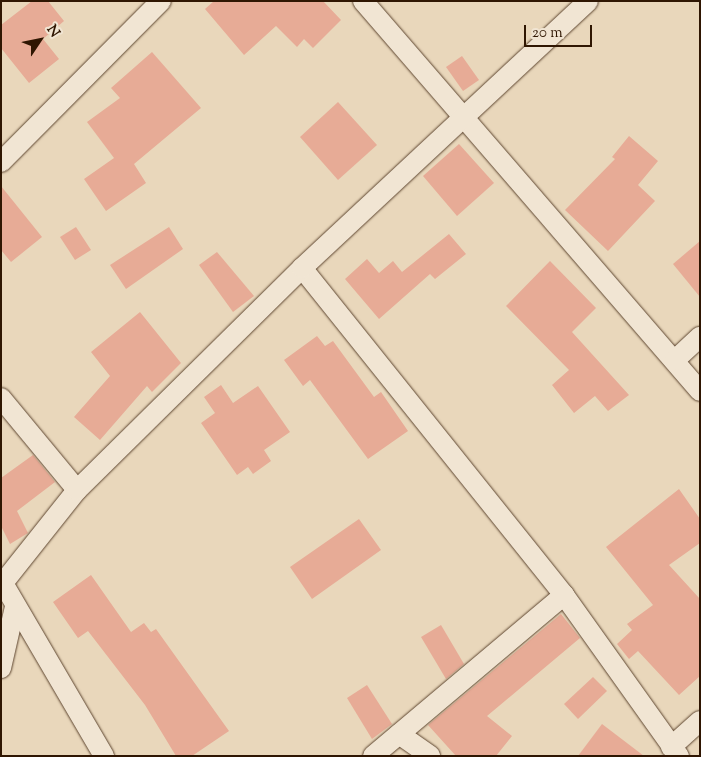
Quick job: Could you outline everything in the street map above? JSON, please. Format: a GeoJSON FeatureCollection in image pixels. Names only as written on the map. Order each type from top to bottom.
{"type":"FeatureCollection","features":[{"type":"Feature","properties":{"kind":"street"},"geometry":{"type":"LineString","coordinates":[[1,162],[162,1]]}},
{"type":"Feature","properties":{"kind":"street"},"geometry":{"type":"LineString","coordinates":[[363,1],[700,391]]}},
{"type":"Feature","properties":{"kind":"street"},"geometry":{"type":"LineString","coordinates":[[104,756],[2,582],[77,490],[302,268],[588,1]]}},
{"type":"Feature","properties":{"kind":"street"},"geometry":{"type":"LineString","coordinates":[[302,268],[564,596],[675,751],[700,721]]}},
{"type":"Feature","properties":{"kind":"street"},"geometry":{"type":"LineString","coordinates":[[675,360],[700,337]]}},
{"type":"Feature","properties":{"kind":"street"},"geometry":{"type":"LineString","coordinates":[[1,398],[77,490]]}},
{"type":"Feature","properties":{"kind":"street"},"geometry":{"type":"LineString","coordinates":[[373,756],[564,596]]}},
{"type":"Feature","properties":{"kind":"street"},"geometry":{"type":"LineString","coordinates":[[1,668],[15,607]]}},
{"type":"Feature","properties":{"kind":"street"},"geometry":{"type":"LineString","coordinates":[[400,734],[430,756]]}},
{"type":"Feature","properties":{"kind":"building"},"geometry":{"type":"Polygon","coordinates":[[[32,1],[48,1],[64,21],[43,39],[59,59],[29,83],[1,48],[1,25],[32,1]]]}},
{"type":"Feature","properties":{"kind":"building"},"geometry":{"type":"Polygon","coordinates":[[[214,1],[323,1],[341,20],[313,48],[304,39],[297,47],[276,26],[244,55],[205,9],[214,1]]]}},
{"type":"Feature","properties":{"kind":"building"},"geometry":{"type":"Polygon","coordinates":[[[152,52],[201,108],[134,164],[146,183],[106,211],[84,179],[114,158],[87,122],[120,98],[111,88],[152,52]]]}},
{"type":"Feature","properties":{"kind":"building"},"geometry":{"type":"Polygon","coordinates":[[[462,56],[479,80],[463,91],[446,67],[462,56]]]}},
{"type":"Feature","properties":{"kind":"building"},"geometry":{"type":"Polygon","coordinates":[[[338,102],[377,145],[338,180],[300,137],[338,102]]]}},
{"type":"Feature","properties":{"kind":"building"},"geometry":{"type":"Polygon","coordinates":[[[629,136],[658,161],[638,185],[655,201],[608,251],[565,210],[615,159],[612,157],[629,136]]]}},
{"type":"Feature","properties":{"kind":"building"},"geometry":{"type":"Polygon","coordinates":[[[459,144],[494,183],[457,216],[423,176],[459,144]]]}},
{"type":"Feature","properties":{"kind":"building"},"geometry":{"type":"Polygon","coordinates":[[[1,186],[42,237],[11,262],[1,250],[1,186]]]}},
{"type":"Feature","properties":{"kind":"building"},"geometry":{"type":"Polygon","coordinates":[[[76,227],[91,250],[75,260],[60,237],[76,227]]]}},
{"type":"Feature","properties":{"kind":"building"},"geometry":{"type":"Polygon","coordinates":[[[169,227],[183,249],[126,289],[110,265],[169,227]]]}},
{"type":"Feature","properties":{"kind":"building"},"geometry":{"type":"Polygon","coordinates":[[[449,234],[466,254],[435,279],[430,274],[379,319],[345,279],[367,259],[379,273],[393,261],[402,272],[449,234]]]}},
{"type":"Feature","properties":{"kind":"building"},"geometry":{"type":"Polygon","coordinates":[[[700,241],[700,297],[673,264],[700,241]]]}},
{"type":"Feature","properties":{"kind":"building"},"geometry":{"type":"Polygon","coordinates":[[[217,252],[254,296],[233,312],[199,265],[217,252]]]}},
{"type":"Feature","properties":{"kind":"building"},"geometry":{"type":"Polygon","coordinates":[[[550,261],[596,308],[572,332],[629,395],[608,411],[595,396],[574,413],[552,385],[569,370],[506,306],[550,261]]]}},
{"type":"Feature","properties":{"kind":"building"},"geometry":{"type":"Polygon","coordinates":[[[140,312],[181,363],[152,392],[147,386],[100,440],[74,417],[110,376],[91,352],[140,312]]]}},
{"type":"Feature","properties":{"kind":"building"},"geometry":{"type":"Polygon","coordinates":[[[317,336],[325,346],[333,341],[374,397],[381,392],[408,431],[368,459],[310,380],[303,386],[284,360],[317,336]]]}},
{"type":"Feature","properties":{"kind":"building"},"geometry":{"type":"Polygon","coordinates":[[[221,385],[233,403],[258,386],[290,432],[264,450],[271,461],[253,474],[248,467],[237,475],[201,423],[215,413],[204,397],[221,385]]]}},
{"type":"Feature","properties":{"kind":"building"},"geometry":{"type":"Polygon","coordinates":[[[33,455],[55,482],[17,511],[28,533],[10,544],[1,526],[1,478],[33,455]]]}},
{"type":"Feature","properties":{"kind":"building"},"geometry":{"type":"Polygon","coordinates":[[[679,489],[700,519],[700,543],[669,565],[700,599],[700,676],[679,695],[638,651],[629,659],[617,644],[632,630],[627,624],[653,605],[606,547],[679,489]]]}},
{"type":"Feature","properties":{"kind":"building"},"geometry":{"type":"Polygon","coordinates":[[[359,519],[381,550],[312,599],[290,567],[359,519]]]}},
{"type":"Feature","properties":{"kind":"building"},"geometry":{"type":"Polygon","coordinates":[[[91,575],[131,632],[144,623],[151,632],[156,629],[229,731],[192,756],[176,756],[145,705],[88,631],[78,638],[53,602],[91,575]]]}},
{"type":"Feature","properties":{"kind":"building"},"geometry":{"type":"Polygon","coordinates":[[[561,614],[580,638],[487,716],[512,736],[496,756],[456,756],[428,725],[561,614]]]}},
{"type":"Feature","properties":{"kind":"building"},"geometry":{"type":"Polygon","coordinates":[[[441,625],[464,664],[446,679],[421,637],[441,625]]]}},
{"type":"Feature","properties":{"kind":"building"},"geometry":{"type":"Polygon","coordinates":[[[593,677],[607,691],[578,719],[564,704],[593,677]]]}},
{"type":"Feature","properties":{"kind":"building"},"geometry":{"type":"Polygon","coordinates":[[[367,685],[392,724],[372,739],[347,698],[367,685]]]}},
{"type":"Feature","properties":{"kind":"building"},"geometry":{"type":"Polygon","coordinates":[[[602,724],[644,756],[578,756],[602,724]]]}}]}
